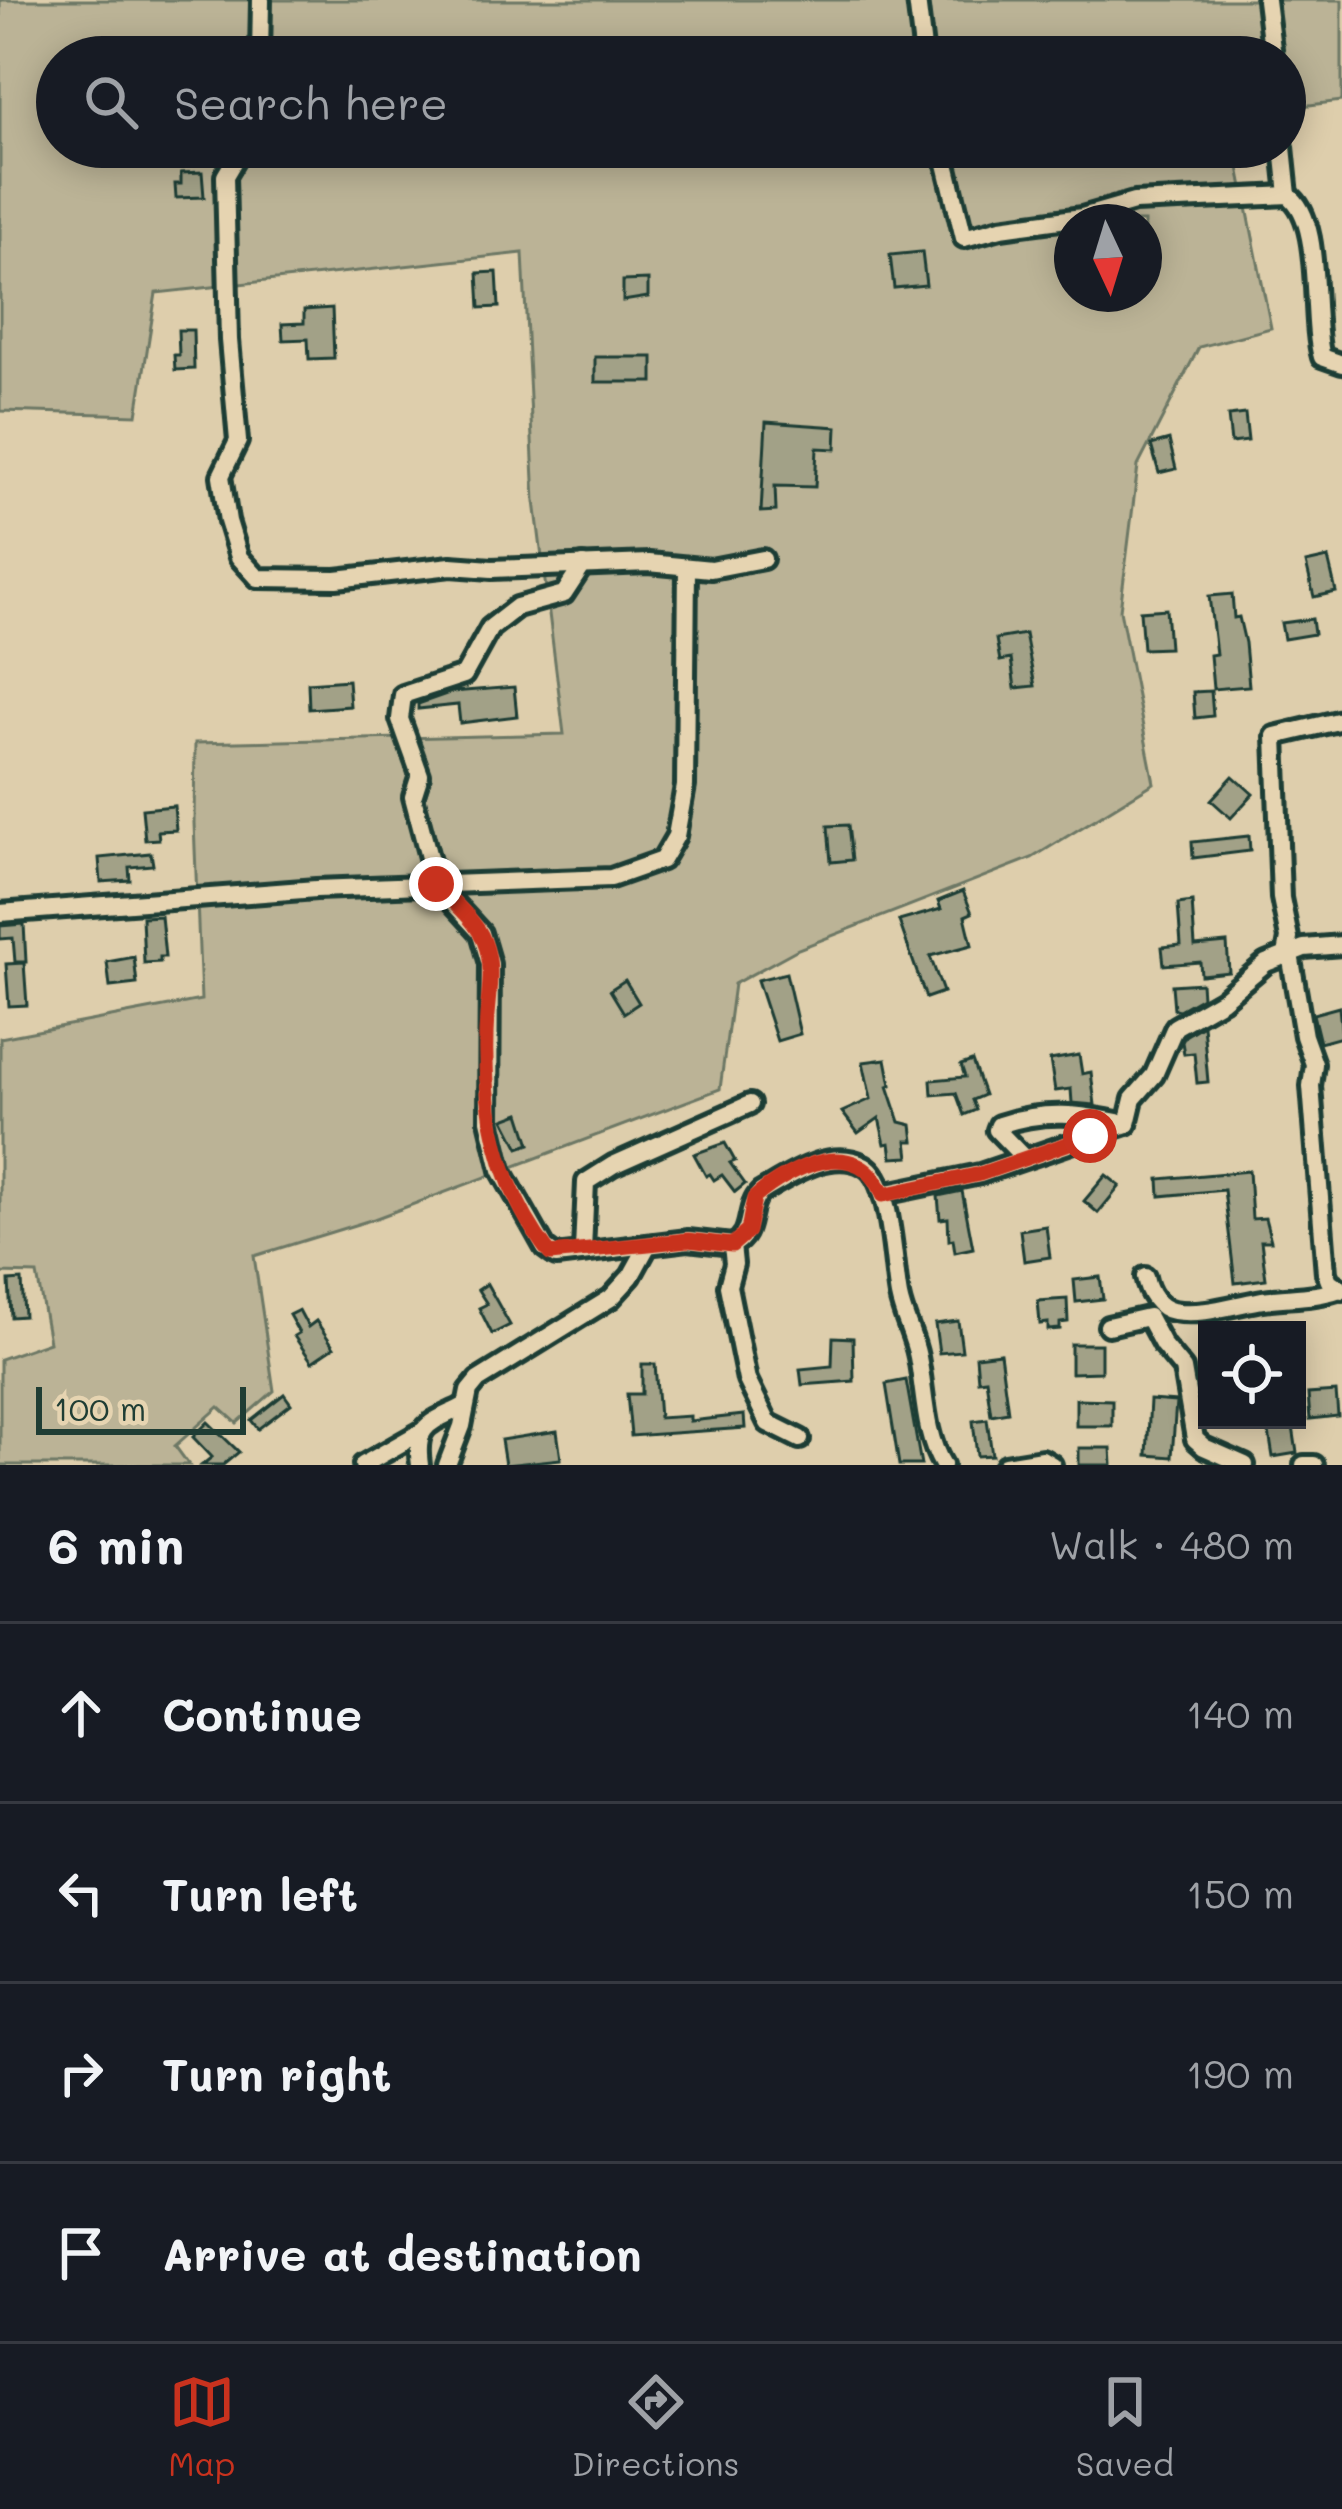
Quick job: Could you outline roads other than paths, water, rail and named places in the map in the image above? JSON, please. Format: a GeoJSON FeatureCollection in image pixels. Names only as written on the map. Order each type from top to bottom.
{"type":"FeatureCollection","features":[{"type":"Feature","properties":{"kind":"street"},"geometry":{"type":"LineString","coordinates":[[260,36],[261,0]]}},
{"type":"Feature","properties":{"kind":"street"},"geometry":{"type":"LineString","coordinates":[[917,0],[921,36]]}},
{"type":"Feature","properties":{"kind":"street"},"geometry":{"type":"LineString","coordinates":[[1266,0],[1270,36]]}},
{"type":"Feature","properties":{"kind":"street"},"geometry":{"type":"LineString","coordinates":[[230,168],[225,176],[229,340],[238,441],[221,476],[239,557],[258,578],[336,579],[451,566],[492,569],[650,562],[726,568],[763,560]]}},
{"type":"Feature","properties":{"kind":"street"},"geometry":{"type":"LineString","coordinates":[[947,168],[964,238],[1082,217],[1134,202],[1288,195],[1298,202],[1307,225],[1322,357],[1342,364]]}},
{"type":"Feature","properties":{"kind":"street"},"geometry":{"type":"LineString","coordinates":[[1285,168],[1288,195]]}},
{"type":"Feature","properties":{"kind":"street"},"geometry":{"type":"LineString","coordinates":[[583,565],[564,594],[517,608],[490,628],[464,675],[403,695],[400,719],[420,775],[413,797],[436,884],[481,933],[487,946],[489,1120],[501,1170],[550,1254],[632,1253],[648,1244],[688,1240],[732,1245],[748,1231],[754,1198],[816,1163],[835,1160],[866,1166],[875,1174],[883,1195],[899,1298],[918,1356],[929,1426],[944,1465]]}},
{"type":"Feature","properties":{"kind":"street"},"geometry":{"type":"LineString","coordinates":[[0,913],[316,889],[611,878],[662,860],[676,836],[686,786],[687,567]]}},
{"type":"Feature","properties":{"kind":"street"},"geometry":{"type":"LineString","coordinates":[[1341,1290],[1328,1281],[1326,1273],[1313,1064],[1304,1036],[1293,949],[1282,916],[1275,736],[1342,720]]}},
{"type":"Feature","properties":{"kind":"street"},"geometry":{"type":"LineString","coordinates":[[1127,1124],[1132,1099],[1154,1075],[1175,1027],[1222,1000],[1257,968],[1293,949],[1342,945]]}},
{"type":"Feature","properties":{"kind":"street"},"geometry":{"type":"LineString","coordinates":[[583,1251],[586,1182],[613,1165],[750,1104]]}},
{"type":"Feature","properties":{"kind":"street"},"geometry":{"type":"LineString","coordinates":[[1024,1158],[1001,1136],[999,1124],[1048,1112],[1127,1124]]}},
{"type":"Feature","properties":{"kind":"street"},"geometry":{"type":"LineString","coordinates":[[883,1195],[960,1179],[1127,1124]]}},
{"type":"Feature","properties":{"kind":"street"},"geometry":{"type":"LineString","coordinates":[[732,1245],[734,1264],[728,1286],[747,1379],[768,1423],[800,1439]]}},
{"type":"Feature","properties":{"kind":"street"},"geometry":{"type":"LineString","coordinates":[[447,1465],[469,1391],[622,1289],[632,1253]]}},
{"type":"Feature","properties":{"kind":"street"},"geometry":{"type":"LineString","coordinates":[[1145,1277],[1152,1295],[1171,1311]]}},
{"type":"Feature","properties":{"kind":"street"},"geometry":{"type":"LineString","coordinates":[[1108,1326],[1171,1311],[1220,1309],[1341,1290]]}},
{"type":"Feature","properties":{"kind":"street"},"geometry":{"type":"LineString","coordinates":[[1148,1317],[1183,1370],[1195,1438],[1204,1447],[1245,1465]]}},
{"type":"Feature","properties":{"kind":"street"},"geometry":{"type":"LineString","coordinates":[[363,1465],[464,1406]]}},
{"type":"Feature","properties":{"kind":"street"},"geometry":{"type":"LineString","coordinates":[[420,1465],[417,1442],[421,1432]]}},
{"type":"Feature","properties":{"kind":"street"},"geometry":{"type":"LineString","coordinates":[[1005,1465],[1042,1459],[1052,1465]]}},
{"type":"Feature","properties":{"kind":"street"},"geometry":{"type":"LineString","coordinates":[[1304,1465],[1314,1465]]}}]}
